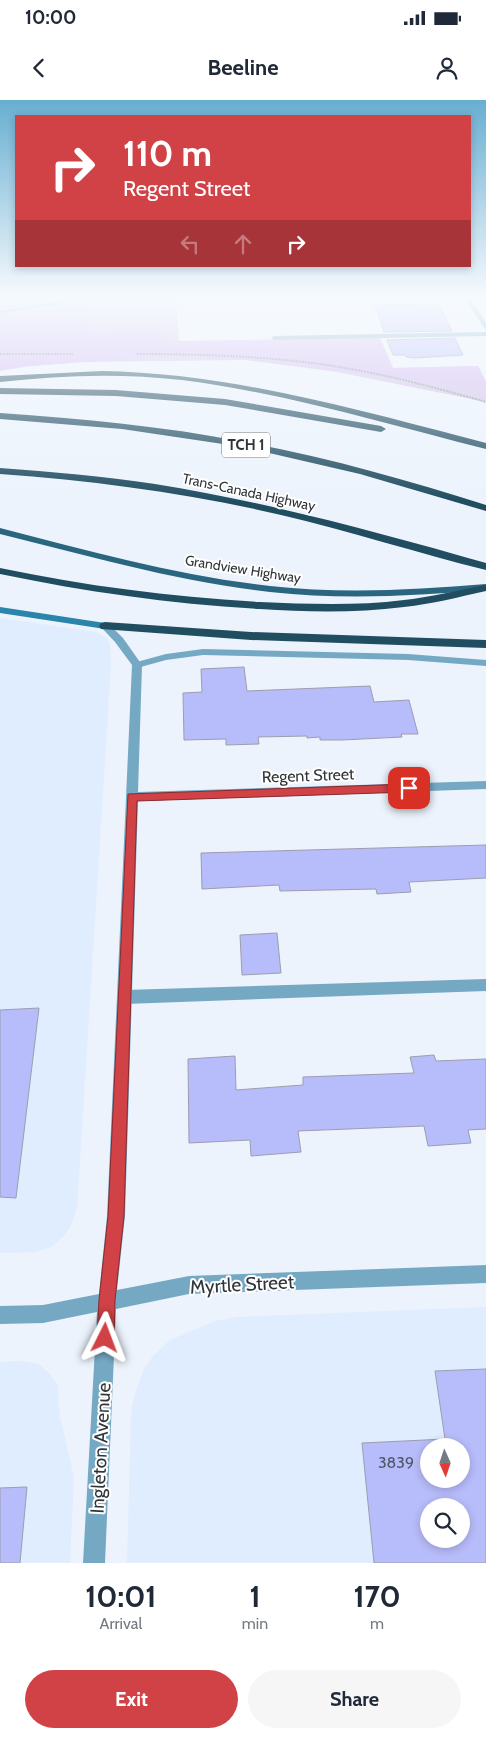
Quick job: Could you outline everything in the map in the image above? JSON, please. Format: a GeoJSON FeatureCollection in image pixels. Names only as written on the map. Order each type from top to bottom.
{"type":"FeatureCollection","features":[{"type":"Feature","properties":{"kind":"highway"},"geometry":{"type":"LineString","coordinates":[[0,379],[83,373],[157,375],[204,381],[255,389],[396,422],[486,447]]}},
{"type":"Feature","properties":{"kind":"highway"},"geometry":{"type":"LineString","coordinates":[[0,391],[116,393],[225,402],[486,447]]}},
{"type":"Feature","properties":{"kind":"highway","name":"TCH 1"},"geometry":{"type":"LineString","coordinates":[[0,416],[68,420],[158,430],[246,444],[322,460],[413,484],[486,508]]}},
{"type":"Feature","properties":{"kind":"highway","name":"Trans-Canada Highway"},"geometry":{"type":"LineString","coordinates":[[0,471],[55,475],[155,487],[256,507],[486,567]]}},
{"type":"Feature","properties":{"kind":"highway"},"geometry":{"type":"LineString","coordinates":[[0,571],[112,593],[222,604],[326,607],[423,601],[486,588]]}},
{"type":"Feature","properties":{"kind":"highway"},"geometry":{"type":"LineString","coordinates":[[105,626],[250,636],[486,644]]}},
{"type":"Feature","properties":{"kind":"main road","name":"Grandview Highway"},"geometry":{"type":"LineString","coordinates":[[0,532],[214,581],[306,592],[364,595],[486,588]]}},
{"type":"Feature","properties":{"kind":"main road"},"geometry":{"type":"LineString","coordinates":[[0,610],[105,626]]}},
{"type":"Feature","properties":{"kind":"street"},"geometry":{"type":"LineString","coordinates":[[105,626],[119,640],[137,665],[166,657],[203,652],[408,657],[486,663]]}},
{"type":"Feature","properties":{"kind":"street","name":"Ingleton Avenue"},"geometry":{"type":"LineString","coordinates":[[94,1563],[107,1300],[116,1216],[126,998],[137,665]]}},
{"type":"Feature","properties":{"kind":"street","name":"Regent Street"},"geometry":{"type":"LineString","coordinates":[[132,797],[486,785]]}},
{"type":"Feature","properties":{"kind":"street"},"geometry":{"type":"LineString","coordinates":[[126,998],[486,985]]}},
{"type":"Feature","properties":{"kind":"street","name":"Myrtle Street"},"geometry":{"type":"LineString","coordinates":[[0,1315],[43,1314],[189,1285],[486,1274]]}},
{"type":"Feature","properties":{"kind":"path"},"geometry":{"type":"LineString","coordinates":[[328,366],[419,383],[486,402]]}},
{"type":"Feature","properties":{"kind":"shaded area"},"geometry":{"type":"Polygon","coordinates":[[[0,366],[28,366],[0,371],[0,366]]]}},
{"type":"Feature","properties":{"kind":"shaded area"},"geometry":{"type":"Polygon","coordinates":[[[294,366],[392,366],[393,368],[478,366],[486,382],[486,402],[337,372],[294,366]]]}},
{"type":"Feature","properties":{"kind":"shaded area"},"geometry":{"type":"Polygon","coordinates":[[[297,366],[392,366],[393,368],[478,366],[486,382],[486,389],[297,366]]]}},
{"type":"Feature","properties":{"kind":"shaded area"},"geometry":{"type":"Polygon","coordinates":[[[0,618],[96,632],[107,638],[110,646],[111,664],[77,1208],[70,1228],[63,1237],[51,1247],[36,1252],[0,1253],[0,618]]]}},
{"type":"Feature","properties":{"kind":"shaded area"},"geometry":{"type":"Polygon","coordinates":[[[486,1307],[486,1563],[127,1563],[131,1413],[135,1393],[144,1369],[153,1356],[170,1340],[215,1321],[237,1317],[486,1307]]]}},
{"type":"Feature","properties":{"kind":"shaded area"},"geometry":{"type":"Polygon","coordinates":[[[21,1361],[39,1364],[58,1385],[59,1412],[74,1477],[70,1563],[0,1563],[0,1362],[21,1361]]]}},
{"type":"Feature","properties":{"kind":"building"},"geometry":{"type":"Polygon","coordinates":[[[244,667],[247,691],[370,686],[374,702],[409,700],[418,734],[401,734],[402,737],[342,740],[320,740],[320,737],[307,738],[307,736],[258,737],[259,744],[226,745],[226,739],[184,740],[183,693],[202,692],[201,669],[244,667]]]}},
{"type":"Feature","properties":{"kind":"building"},"geometry":{"type":"Polygon","coordinates":[[[486,845],[486,878],[409,882],[411,892],[377,894],[376,889],[280,891],[279,885],[202,889],[201,853],[486,845]]]}},
{"type":"Feature","properties":{"kind":"building"},"geometry":{"type":"Polygon","coordinates":[[[277,933],[281,973],[242,975],[240,935],[277,933]]]}},
{"type":"Feature","properties":{"kind":"building"},"geometry":{"type":"Polygon","coordinates":[[[39,1008],[16,1198],[0,1197],[0,1010],[39,1008]]]}},
{"type":"Feature","properties":{"kind":"building"},"geometry":{"type":"Polygon","coordinates":[[[434,1055],[436,1061],[486,1059],[486,1129],[468,1130],[471,1143],[428,1146],[424,1126],[298,1131],[301,1152],[251,1156],[250,1140],[189,1143],[188,1059],[235,1056],[236,1090],[303,1085],[303,1077],[414,1073],[410,1057],[434,1055]]]}},
{"type":"Feature","properties":{"kind":"building"},"geometry":{"type":"Polygon","coordinates":[[[486,1369],[486,1563],[374,1563],[362,1443],[420,1440],[420,1488],[470,1488],[470,1438],[445,1438],[435,1371],[486,1369]]]}},
{"type":"Feature","properties":{"kind":"building"},"geometry":{"type":"Polygon","coordinates":[[[27,1487],[20,1563],[0,1563],[0,1488],[27,1487]]]}},
{"type":"Feature","properties":{"kind":"route"},"geometry":{"type":"LineString","coordinates":[[105,1338],[116,1216],[126,998],[132,797],[409,788]]}}]}
